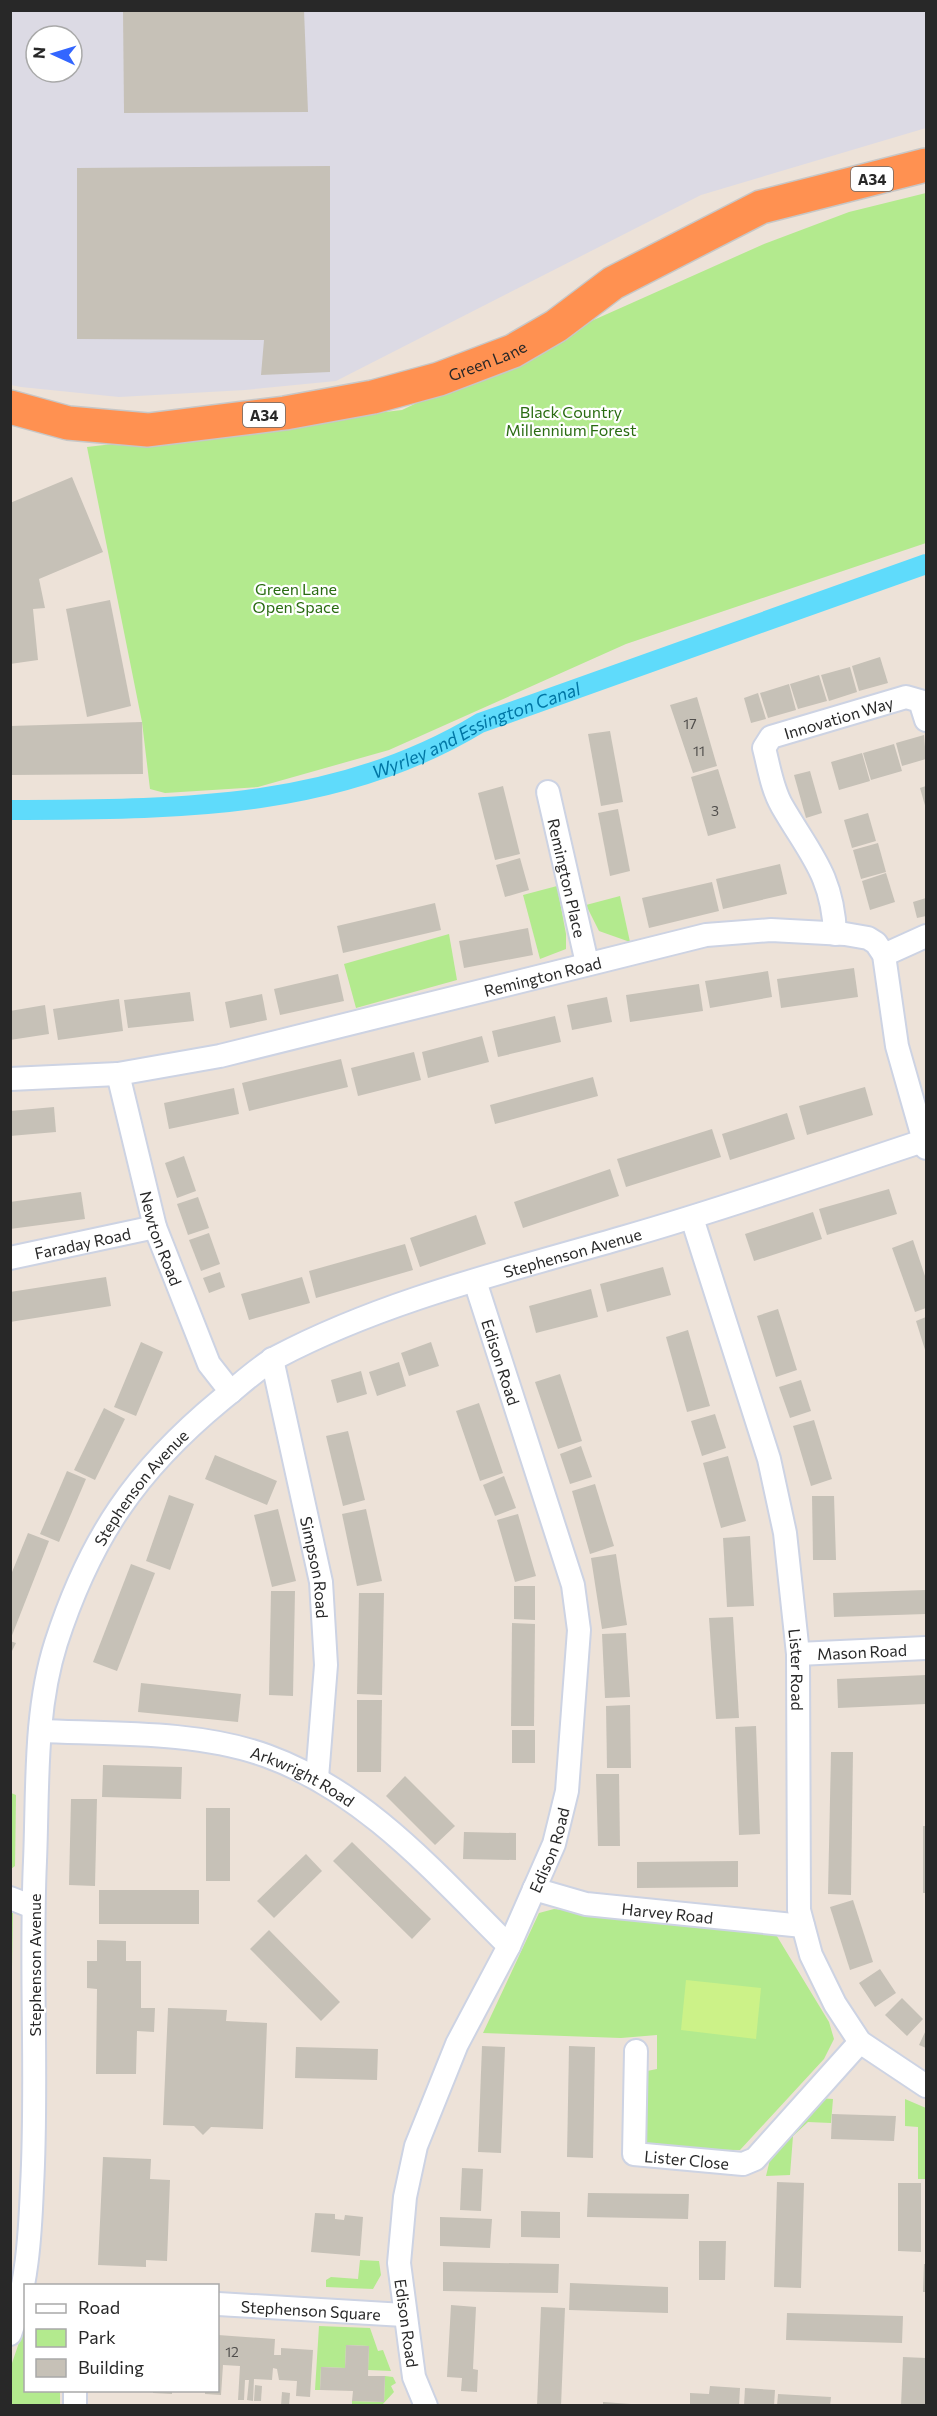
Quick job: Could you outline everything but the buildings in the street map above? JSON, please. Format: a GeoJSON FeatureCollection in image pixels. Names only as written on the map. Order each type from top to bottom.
{"type":"FeatureCollection","features":[{"type":"Feature","properties":{"kind":"highway","name":"Green Lane"},"geometry":{"type":"LineString","coordinates":[[10,407],[68,423],[148,430],[285,413],[373,397],[439,379],[513,351],[556,326],[613,284],[760,207],[927,165]]}},
{"type":"Feature","properties":{"kind":"street","name":"Innovation Way"},"geometry":{"type":"LineString","coordinates":[[835,934],[829,895],[819,864],[781,805],[764,748],[771,737],[906,697],[920,701],[927,720]]}},
{"type":"Feature","properties":{"kind":"street","name":"Remington Place"},"geometry":{"type":"LineString","coordinates":[[548,792],[587,963]]}},
{"type":"Feature","properties":{"kind":"street","name":"Remington Road"},"geometry":{"type":"LineString","coordinates":[[10,1079],[118,1074],[220,1056],[706,935],[771,930],[835,934],[868,938],[876,943],[884,956]]}},
{"type":"Feature","properties":{"kind":"street"},"geometry":{"type":"LineString","coordinates":[[926,1143],[897,1046],[884,956],[927,936]]}},
{"type":"Feature","properties":{"kind":"street","name":"Newton Road"},"geometry":{"type":"LineString","coordinates":[[118,1074],[155,1227],[209,1364],[231,1392]]}},
{"type":"Feature","properties":{"kind":"street","name":"Stephenson Avenue"},"geometry":{"type":"LineString","coordinates":[[25,2284],[29,2246],[35,2132],[33,1907],[40,1731],[55,1647],[76,1587],[98,1541],[151,1465],[196,1421],[272,1359],[364,1317],[475,1281],[692,1218],[926,1143]]}},
{"type":"Feature","properties":{"kind":"street","name":"Lister Road"},"geometry":{"type":"LineString","coordinates":[[692,1218],[769,1459],[785,1533],[798,1654],[799,1910],[803,1926],[811,1955],[820,1974],[835,2004],[860,2042],[927,2086]]}},
{"type":"Feature","properties":{"kind":"street","name":"Faraday Road"},"geometry":{"type":"LineString","coordinates":[[10,1258],[155,1227]]}},
{"type":"Feature","properties":{"kind":"street","name":"Edison Road"},"geometry":{"type":"LineString","coordinates":[[426,2406],[414,2377],[405,2315],[399,2247],[405,2197],[416,2146],[457,2044],[509,1946],[554,1844],[567,1791],[579,1630],[573,1585],[475,1281]]}},
{"type":"Feature","properties":{"kind":"street","name":"Simpson Road"},"geometry":{"type":"LineString","coordinates":[[272,1359],[321,1582],[326,1665],[317,1778]]}},
{"type":"Feature","properties":{"kind":"street","name":"Mason Road"},"geometry":{"type":"LineString","coordinates":[[798,1654],[927,1647]]}},
{"type":"Feature","properties":{"kind":"street","name":"Arkwright Road"},"geometry":{"type":"LineString","coordinates":[[40,1731],[134,1735],[212,1743],[265,1755],[317,1778],[392,1831],[509,1946]]}},
{"type":"Feature","properties":{"kind":"street","name":"Harvey Road"},"geometry":{"type":"LineString","coordinates":[[534,1889],[586,1904],[803,1926]]}},
{"type":"Feature","properties":{"kind":"street"},"geometry":{"type":"LineString","coordinates":[[10,1898],[33,1907]]}},
{"type":"Feature","properties":{"kind":"street","name":"Lister Close"},"geometry":{"type":"LineString","coordinates":[[636,2051],[634,2154],[743,2164],[755,2159],[860,2042]]}},
{"type":"Feature","properties":{"kind":"street","name":"Stephenson Avenue"},"geometry":{"type":"LineString","coordinates":[[10,2334],[23,2297]]}},
{"type":"Feature","properties":{"kind":"street","name":"Stephenson Square"},"geometry":{"type":"LineString","coordinates":[[219,2304],[405,2315]]}},
{"type":"Feature","properties":{"kind":"shaded area"},"geometry":{"type":"Polygon","coordinates":[[[11,11],[926,11],[926,128],[701,195],[336,381],[245,390],[119,397],[11,385],[11,11]]]}},
{"type":"Feature","properties":{"kind":"green space","name":"Green Lane Open Space"},"geometry":{"type":"Polygon","coordinates":[[[926,193],[926,543],[626,644],[389,750],[258,787],[165,793],[150,789],[142,722],[87,447],[402,410],[560,335],[764,244],[849,212],[926,193]]]}},
{"type":"Feature","properties":{"kind":"green space"},"geometry":{"type":"Polygon","coordinates":[[[557,886],[566,934],[566,949],[540,959],[523,895],[557,886]]]}},
{"type":"Feature","properties":{"kind":"green space"},"geometry":{"type":"Polygon","coordinates":[[[620,896],[630,942],[599,931],[586,905],[620,896]]]}},
{"type":"Feature","properties":{"kind":"green space"},"geometry":{"type":"Polygon","coordinates":[[[449,934],[457,980],[356,1008],[344,964],[449,934]]]}},
{"type":"Feature","properties":{"kind":"green space"},"geometry":{"type":"Polygon","coordinates":[[[11,1793],[16,1795],[15,1866],[11,1869],[11,1793]]]}},
{"type":"Feature","properties":{"kind":"green space"},"geometry":{"type":"Polygon","coordinates":[[[554,1909],[775,1933],[829,2022],[834,2039],[824,2059],[740,2150],[646,2149],[647,2071],[657,2069],[657,2035],[621,2038],[483,2033],[539,1913],[554,1909]]]}},
{"type":"Feature","properties":{"kind":"green space"},"geometry":{"type":"Polygon","coordinates":[[[11,1912],[13,1913],[11,2022],[11,1912]]]}},
{"type":"Feature","properties":{"kind":"green space"},"geometry":{"type":"Polygon","coordinates":[[[686,1980],[761,1988],[756,2039],[681,2030],[686,1980]]]}},
{"type":"Feature","properties":{"kind":"green space"},"geometry":{"type":"Polygon","coordinates":[[[817,2098],[833,2099],[831,2123],[808,2122],[793,2136],[790,2175],[766,2176],[772,2151],[817,2098]]]}},
{"type":"Feature","properties":{"kind":"green space"},"geometry":{"type":"Polygon","coordinates":[[[905,2099],[926,2108],[926,2179],[918,2179],[918,2127],[905,2126],[905,2099]]]}},
{"type":"Feature","properties":{"kind":"green space"},"geometry":{"type":"Polygon","coordinates":[[[360,2260],[379,2261],[381,2275],[373,2289],[326,2287],[326,2280],[331,2277],[358,2279],[360,2260]]]}},
{"type":"Feature","properties":{"kind":"green space"},"geometry":{"type":"Polygon","coordinates":[[[319,2326],[370,2328],[378,2351],[383,2350],[391,2371],[368,2370],[369,2346],[346,2345],[345,2368],[321,2367],[320,2390],[315,2390],[319,2326]]]}},
{"type":"Feature","properties":{"kind":"green space"},"geometry":{"type":"Polygon","coordinates":[[[24,2328],[24,2392],[60,2392],[60,2405],[11,2405],[11,2366],[24,2328]]]}},
{"type":"Feature","properties":{"kind":"green space"},"geometry":{"type":"Polygon","coordinates":[[[385,2376],[393,2377],[396,2383],[391,2386],[394,2392],[382,2405],[352,2406],[352,2401],[384,2402],[385,2376]]]}},
{"type":"Feature","properties":{"kind":"waterway","name":"Wyrley and Essington Canal"},"geometry":{"type":"LineString","coordinates":[[10,810],[193,805],[252,799],[311,789],[368,774],[425,752],[480,723],[926,564]]}},
{"type":"Feature","properties":{"kind":"park label","name":"Black Country Millennium Forest"},"geometry":{"type":"Point","coordinates":[571,420]}}]}
